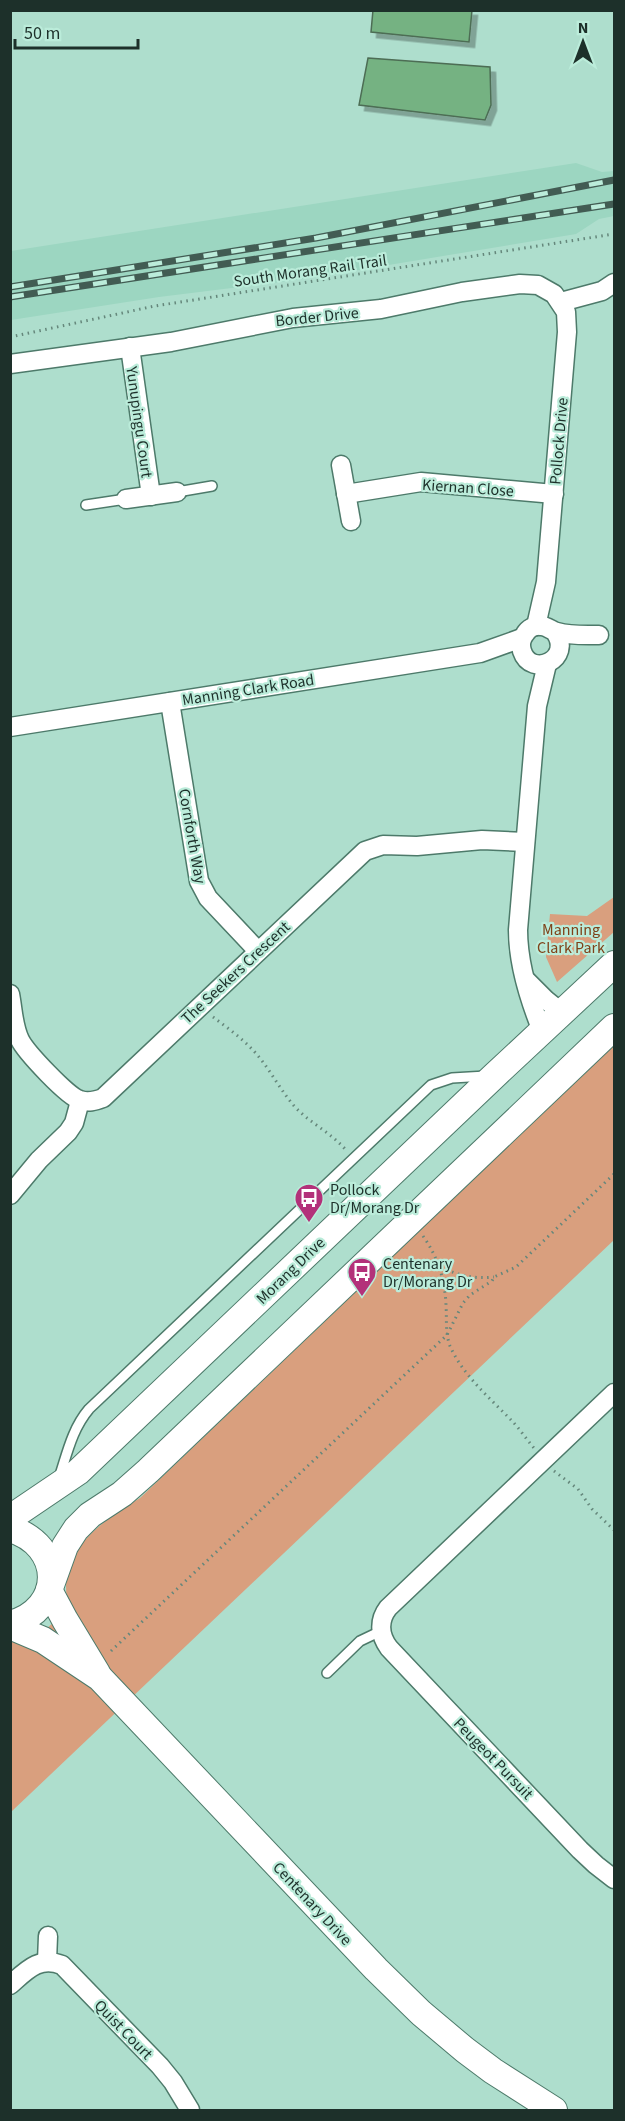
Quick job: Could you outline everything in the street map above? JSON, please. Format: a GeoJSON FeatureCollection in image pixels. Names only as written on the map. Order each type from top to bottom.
{"type":"FeatureCollection","features":[{"type":"Feature","properties":{"kind":"main road","name":"Morang Drive"},"geometry":{"type":"LineString","coordinates":[[10,1518],[78,1472],[561,1012],[615,964]]}},
{"type":"Feature","properties":{"kind":"main road"},"geometry":{"type":"LineString","coordinates":[[10,1625],[22,1621],[44,1603],[65,1546],[76,1529],[90,1515],[122,1494],[148,1471],[615,1028]]}},
{"type":"Feature","properties":{"kind":"main road","name":"Centenary Drive"},"geometry":{"type":"LineString","coordinates":[[10,1529],[24,1533],[37,1541],[46,1554],[51,1569],[50,1587],[65,1620],[100,1678],[376,1970],[421,2013],[465,2050],[550,2109]]}},
{"type":"Feature","properties":{"kind":"main road","name":"Centenary Drive"},"geometry":{"type":"LineString","coordinates":[[10,1625],[43,1640],[100,1678]]}},
{"type":"Feature","properties":{"kind":"street"},"geometry":{"type":"LineString","coordinates":[[561,302],[602,291],[615,283]]}},
{"type":"Feature","properties":{"kind":"street","name":"Border Drive"},"geometry":{"type":"LineString","coordinates":[[10,364],[171,342],[270,321],[381,309],[501,285],[538,285],[551,291],[561,302]]}},
{"type":"Feature","properties":{"kind":"street","name":"Pollock Drive"},"geometry":{"type":"LineString","coordinates":[[550,634],[546,582],[567,332],[566,312],[561,302]]}},
{"type":"Feature","properties":{"kind":"street","name":"Yunupingu Court"},"geometry":{"type":"LineString","coordinates":[[130,347],[151,496]]}},
{"type":"Feature","properties":{"kind":"street"},"geometry":{"type":"LineString","coordinates":[[341,465],[351,521]]}},
{"type":"Feature","properties":{"kind":"street","name":"Kiernan Close"},"geometry":{"type":"LineString","coordinates":[[346,494],[421,482],[554,494]]}},
{"type":"Feature","properties":{"kind":"street"},"geometry":{"type":"LineString","coordinates":[[126,499],[177,492]]}},
{"type":"Feature","properties":{"kind":"street"},"geometry":{"type":"LineString","coordinates":[[542,1031],[533,1009],[520,961],[518,930],[537,706],[527,631],[550,634],[607,634]]}},
{"type":"Feature","properties":{"kind":"street"},"geometry":{"type":"LineString","coordinates":[[532,655],[554,659],[550,634]]}},
{"type":"Feature","properties":{"kind":"street","name":"Manning Clark Road"},"geometry":{"type":"LineString","coordinates":[[12,725],[480,653],[532,655]]}},
{"type":"Feature","properties":{"kind":"street","name":"Cornforth Way"},"geometry":{"type":"LineString","coordinates":[[170,702],[196,870],[202,891],[258,951]]}},
{"type":"Feature","properties":{"kind":"street","name":"The Seekers Crescent"},"geometry":{"type":"LineString","coordinates":[[80,1101],[89,1102],[103,1098],[353,861],[374,846],[433,845],[482,840],[525,842]]}},
{"type":"Feature","properties":{"kind":"street"},"geometry":{"type":"LineString","coordinates":[[526,979],[561,1012]]}},
{"type":"Feature","properties":{"kind":"street"},"geometry":{"type":"LineString","coordinates":[[10,994],[13,1028],[21,1041],[70,1095],[80,1101],[74,1122],[68,1132],[39,1160],[10,1195]]}},
{"type":"Feature","properties":{"kind":"street"},"geometry":{"type":"LineString","coordinates":[[381,1631],[383,1616],[388,1608],[615,1393]]}},
{"type":"Feature","properties":{"kind":"street","name":"Peugeot Pursuit"},"geometry":{"type":"LineString","coordinates":[[381,1631],[384,1642],[400,1660],[580,1850],[615,1879]]}},
{"type":"Feature","properties":{"kind":"street"},"geometry":{"type":"LineString","coordinates":[[10,1985],[31,1966],[47,1961],[48,1936]]}},
{"type":"Feature","properties":{"kind":"street","name":"Quist Court"},"geometry":{"type":"LineString","coordinates":[[47,1961],[68,1970],[160,2066],[178,2089],[190,2110]]}},
{"type":"Feature","properties":{"kind":"lane"},"geometry":{"type":"LineString","coordinates":[[177,492],[212,486]]}},
{"type":"Feature","properties":{"kind":"lane"},"geometry":{"type":"LineString","coordinates":[[86,505],[126,499]]}},
{"type":"Feature","properties":{"kind":"lane"},"geometry":{"type":"LineString","coordinates":[[55,1489],[79,1420],[89,1409],[430,1085],[452,1078],[494,1076]]}},
{"type":"Feature","properties":{"kind":"lane"},"geometry":{"type":"LineString","coordinates":[[327,1673],[360,1641],[381,1631]]}},
{"type":"Feature","properties":{"kind":"path","name":"South Morang Rail Trail"},"geometry":{"type":"LineString","coordinates":[[10,337],[155,306],[615,234]]}},
{"type":"Feature","properties":{"kind":"path"},"geometry":{"type":"LineString","coordinates":[[212,1016],[251,1048],[297,1110],[339,1142],[353,1158]]}},
{"type":"Feature","properties":{"kind":"path"},"geometry":{"type":"LineString","coordinates":[[440,1267],[464,1277],[477,1278],[494,1277],[516,1267],[615,1174]]}},
{"type":"Feature","properties":{"kind":"path"},"geometry":{"type":"LineString","coordinates":[[411,1220],[426,1240],[440,1267],[445,1287],[447,1335],[460,1365],[495,1406],[513,1422],[543,1461],[557,1475],[578,1489],[592,1509],[615,1530]]}},
{"type":"Feature","properties":{"kind":"path"},"geometry":{"type":"LineString","coordinates":[[111,1651],[447,1335],[463,1303],[494,1277]]}},
{"type":"Feature","properties":{"kind":"shaded area"},"geometry":{"type":"Polygon","coordinates":[[[576,163],[602,172],[614,171],[614,216],[599,219],[576,234],[304,279],[159,297],[11,320],[11,251],[576,163]]]}},
{"type":"Feature","properties":{"kind":"green space","name":"Manning Clark Park"},"geometry":{"type":"Polygon","coordinates":[[[614,897],[614,932],[557,982],[546,957],[550,914],[587,916],[614,897]]]}},
{"type":"Feature","properties":{"kind":"green space"},"geometry":{"type":"Polygon","coordinates":[[[614,1045],[614,1240],[11,1812],[11,1639],[30,1643],[69,1609],[66,1589],[68,1572],[74,1556],[84,1542],[110,1518],[140,1498],[614,1045]]]}},
{"type":"Feature","properties":{"kind":"building"},"geometry":{"type":"Polygon","coordinates":[[[373,10],[472,10],[469,42],[371,32],[373,10]]]}},
{"type":"Feature","properties":{"kind":"building"},"geometry":{"type":"Polygon","coordinates":[[[368,58],[490,67],[491,105],[485,120],[359,105],[368,58]]]}},
{"type":"Feature","properties":{"kind":"railway"},"geometry":{"type":"LineString","coordinates":[[10,287],[316,238],[614,180]]}},
{"type":"Feature","properties":{"kind":"railway"},"geometry":{"type":"LineString","coordinates":[[10,297],[614,204]]}},
{"type":"Feature","properties":{"kind":"place","name":"Pollock Dr/Morang Dr"},"geometry":{"type":"Point","coordinates":[309,1224]}},
{"type":"Feature","properties":{"kind":"place","name":"Centenary Dr/Morang Dr"},"geometry":{"type":"Point","coordinates":[362,1298]}}]}
